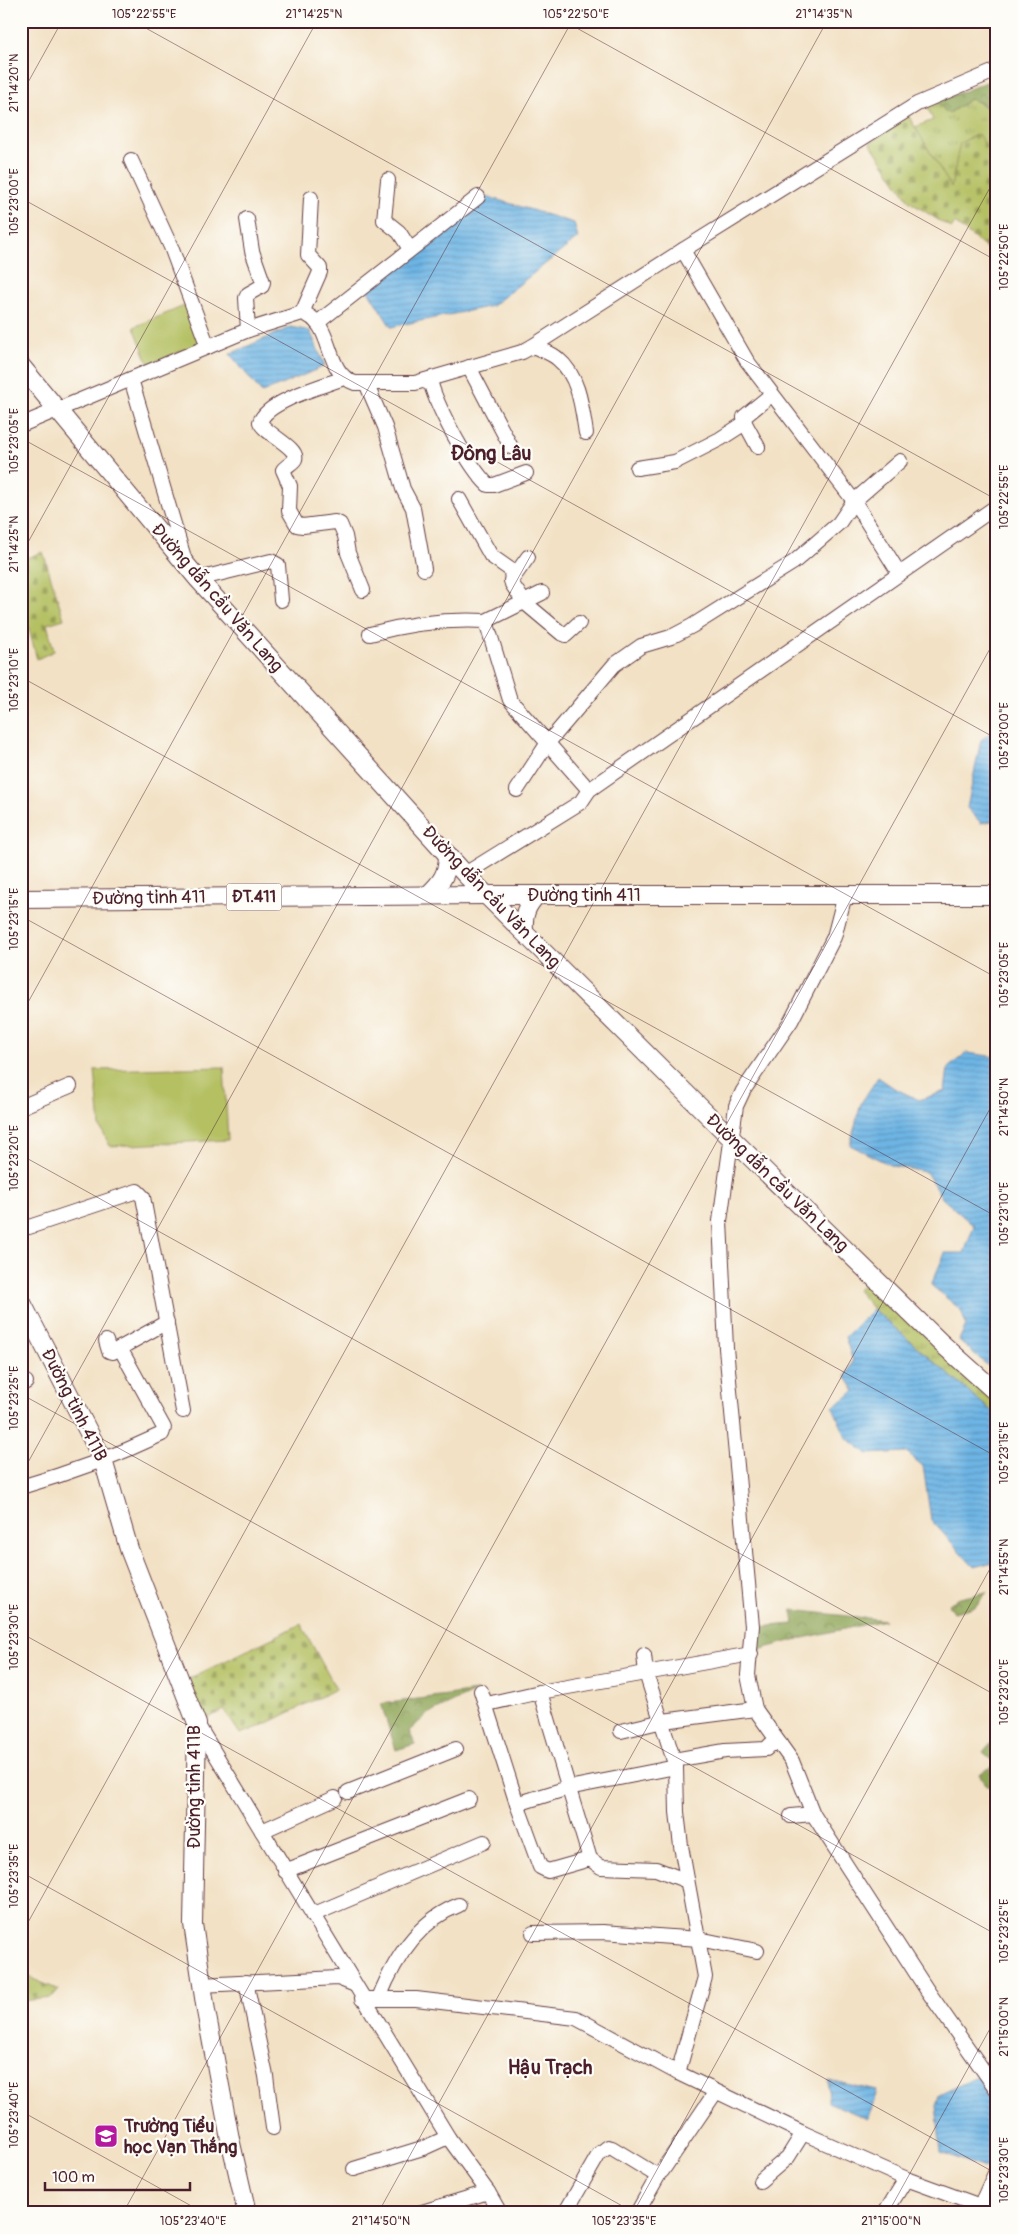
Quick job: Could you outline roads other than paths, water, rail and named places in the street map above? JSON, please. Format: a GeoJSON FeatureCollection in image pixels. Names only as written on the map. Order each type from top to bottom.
{"type":"FeatureCollection","features":[{"type":"Feature","properties":{"kind":"main road","name":"Đường dẫn cầu Văn Lang"},"geometry":{"type":"LineString","coordinates":[[21,366],[198,580],[465,874],[524,931],[620,1030],[940,1342],[997,1393]]}},
{"type":"Feature","properties":{"kind":"main road"},"geometry":{"type":"LineString","coordinates":[[428,895],[445,876],[448,868],[448,855]]}},
{"type":"Feature","properties":{"kind":"main road","name":"Đường tỉnh 411"},"geometry":{"type":"LineString","coordinates":[[21,899],[428,895],[997,894]]}},
{"type":"Feature","properties":{"kind":"main road"},"geometry":{"type":"LineString","coordinates":[[524,931],[525,909],[536,895]]}},
{"type":"Feature","properties":{"kind":"main road","name":"Đường tỉnh 411B"},"geometry":{"type":"LineString","coordinates":[[21,1301],[103,1460],[129,1549],[197,1724],[193,1924],[201,1985],[230,2139],[247,2213]]}},
{"type":"Feature","properties":{"kind":"street"},"geometry":{"type":"LineString","coordinates":[[21,425],[248,330],[302,313],[308,314],[317,323],[337,370],[344,378],[355,383],[397,384],[424,381],[533,346],[917,104],[997,70]]}},
{"type":"Feature","properties":{"kind":"street"},"geometry":{"type":"LineString","coordinates":[[131,160],[171,247],[208,347]]}},
{"type":"Feature","properties":{"kind":"street"},"geometry":{"type":"LineString","coordinates":[[388,180],[384,220],[398,232],[410,249]]}},
{"type":"Feature","properties":{"kind":"street"},"geometry":{"type":"LineString","coordinates":[[317,323],[478,197]]}},
{"type":"Feature","properties":{"kind":"street"},"geometry":{"type":"LineString","coordinates":[[302,313],[320,272],[320,268],[308,255],[311,198]]}},
{"type":"Feature","properties":{"kind":"street"},"geometry":{"type":"LineString","coordinates":[[247,218],[252,251],[263,282],[262,286],[248,294],[246,298],[248,330]]}},
{"type":"Feature","properties":{"kind":"street"},"geometry":{"type":"LineString","coordinates":[[683,250],[747,361],[854,502],[899,573]]}},
{"type":"Feature","properties":{"kind":"street"},"geometry":{"type":"LineString","coordinates":[[533,346],[557,358],[568,370],[580,400],[586,433]]}},
{"type":"Feature","properties":{"kind":"street"},"geometry":{"type":"LineString","coordinates":[[469,368],[511,447]]}},
{"type":"Feature","properties":{"kind":"street"},"geometry":{"type":"LineString","coordinates":[[344,378],[274,406],[262,417],[260,422],[265,429],[292,450],[295,455],[294,461],[283,470],[290,486],[289,511],[297,525],[335,522],[340,524],[345,536],[348,553],[364,590]]}},
{"type":"Feature","properties":{"kind":"street"},"geometry":{"type":"LineString","coordinates":[[131,379],[186,565]]}},
{"type":"Feature","properties":{"kind":"street"},"geometry":{"type":"LineString","coordinates":[[424,381],[430,384],[454,433],[488,485],[494,485],[526,473]]}},
{"type":"Feature","properties":{"kind":"street"},"geometry":{"type":"LineString","coordinates":[[366,383],[385,427],[403,489],[413,508],[424,569]]}},
{"type":"Feature","properties":{"kind":"street"},"geometry":{"type":"LineString","coordinates":[[758,447],[745,423],[744,417],[771,395]]}},
{"type":"Feature","properties":{"kind":"street"},"geometry":{"type":"LineString","coordinates":[[636,468],[675,462],[720,439],[745,423]]}},
{"type":"Feature","properties":{"kind":"street"},"geometry":{"type":"LineString","coordinates":[[517,790],[546,744],[614,664],[641,646],[671,637],[685,630],[794,562],[839,523],[854,502],[900,461]]}},
{"type":"Feature","properties":{"kind":"street"},"geometry":{"type":"LineString","coordinates":[[459,500],[491,556],[511,570],[511,581],[524,602],[561,633],[566,634],[578,623]]}},
{"type":"Feature","properties":{"kind":"street"},"geometry":{"type":"LineString","coordinates":[[465,874],[581,802],[589,790],[997,506]]}},
{"type":"Feature","properties":{"kind":"street"},"geometry":{"type":"LineString","coordinates":[[511,581],[528,557]]}},
{"type":"Feature","properties":{"kind":"street"},"geometry":{"type":"LineString","coordinates":[[198,580],[271,562],[278,565],[281,600]]}},
{"type":"Feature","properties":{"kind":"street"},"geometry":{"type":"LineString","coordinates":[[370,634],[404,625],[469,620],[486,621],[542,592]]}},
{"type":"Feature","properties":{"kind":"street"},"geometry":{"type":"LineString","coordinates":[[486,621],[510,700],[546,744],[589,790]]}},
{"type":"Feature","properties":{"kind":"street"},"geometry":{"type":"LineString","coordinates":[[845,895],[834,937],[791,1021],[743,1091],[736,1106],[720,1221],[726,1348],[752,1626],[748,1675],[754,1709],[792,1761],[813,1814],[927,1990],[997,2090]]}},
{"type":"Feature","properties":{"kind":"street"},"geometry":{"type":"LineString","coordinates":[[21,1107],[70,1086]]}},
{"type":"Feature","properties":{"kind":"street"},"geometry":{"type":"LineString","coordinates":[[21,1222],[29,1227],[137,1190],[140,1192],[143,1197],[183,1411]]}},
{"type":"Feature","properties":{"kind":"street"},"geometry":{"type":"LineString","coordinates":[[106,1341],[111,1352],[167,1322]]}},
{"type":"Feature","properties":{"kind":"street"},"geometry":{"type":"LineString","coordinates":[[21,1487],[61,1476],[103,1460],[163,1431],[120,1348]]}},
{"type":"Feature","properties":{"kind":"street"},"geometry":{"type":"LineString","coordinates":[[590,1859],[548,1871],[540,1867],[517,1804],[484,1697],[540,1692],[751,1654]]}},
{"type":"Feature","properties":{"kind":"street"},"geometry":{"type":"LineString","coordinates":[[644,1655],[646,1673],[675,1763],[678,1825],[699,1939],[705,1984],[678,2073]]}},
{"type":"Feature","properties":{"kind":"street"},"geometry":{"type":"LineString","coordinates":[[540,1692],[590,1859],[601,1867],[656,1869],[687,1881]]}},
{"type":"Feature","properties":{"kind":"street"},"geometry":{"type":"LineString","coordinates":[[621,1731],[663,1722],[754,1709]]}},
{"type":"Feature","properties":{"kind":"street"},"geometry":{"type":"LineString","coordinates":[[197,1724],[362,1999],[448,2137],[488,2192],[500,2213]]}},
{"type":"Feature","properties":{"kind":"street"},"geometry":{"type":"LineString","coordinates":[[517,1804],[568,1788],[675,1763],[732,1751],[766,1749],[771,1744],[780,1744]]}},
{"type":"Feature","properties":{"kind":"street"},"geometry":{"type":"LineString","coordinates":[[262,1831],[341,1795],[456,1749]]}},
{"type":"Feature","properties":{"kind":"street"},"geometry":{"type":"LineString","coordinates":[[285,1871],[469,1799]]}},
{"type":"Feature","properties":{"kind":"street"},"geometry":{"type":"LineString","coordinates":[[791,1816],[813,1814]]}},
{"type":"Feature","properties":{"kind":"street"},"geometry":{"type":"LineString","coordinates":[[312,1915],[484,1842]]}},
{"type":"Feature","properties":{"kind":"street"},"geometry":{"type":"LineString","coordinates":[[379,1998],[390,1975],[418,1931],[459,1905]]}},
{"type":"Feature","properties":{"kind":"street"},"geometry":{"type":"LineString","coordinates":[[533,1933],[603,1932],[699,1939],[757,1951]]}},
{"type":"Feature","properties":{"kind":"street"},"geometry":{"type":"LineString","coordinates":[[201,1985],[338,1978],[353,1984]]}},
{"type":"Feature","properties":{"kind":"street"},"geometry":{"type":"LineString","coordinates":[[246,1982],[266,2076],[273,2128]]}},
{"type":"Feature","properties":{"kind":"street"},"geometry":{"type":"LineString","coordinates":[[362,1999],[416,1999],[535,2014],[569,2015],[715,2092],[802,2133],[979,2210],[997,2212]]}},
{"type":"Feature","properties":{"kind":"street"},"geometry":{"type":"LineString","coordinates":[[662,2171],[715,2092]]}},
{"type":"Feature","properties":{"kind":"street"},"geometry":{"type":"LineString","coordinates":[[760,2181],[788,2157],[802,2133]]}},
{"type":"Feature","properties":{"kind":"street"},"geometry":{"type":"LineString","coordinates":[[354,2169],[426,2147],[448,2137]]}},
{"type":"Feature","properties":{"kind":"street"},"geometry":{"type":"LineString","coordinates":[[565,2213],[599,2154],[608,2147],[658,2176],[638,2213]]}},
{"type":"Feature","properties":{"kind":"street"},"geometry":{"type":"LineString","coordinates":[[979,2210],[997,2169]]}},
{"type":"Feature","properties":{"kind":"street"},"geometry":{"type":"LineString","coordinates":[[886,2213],[906,2179]]}},
{"type":"Feature","properties":{"kind":"street"},"geometry":{"type":"LineString","coordinates":[[419,2213],[488,2192]]}},
{"type":"Feature","properties":{"kind":"street"},"geometry":{"type":"LineString","coordinates":[[470,2198],[470,2213]]}},
{"type":"Feature","properties":{"kind":"water"},"geometry":{"type":"Polygon","coordinates":[[[489,197],[574,223],[578,238],[492,306],[391,327],[367,289],[477,204],[489,197]]]}},
{"type":"Feature","properties":{"kind":"water"},"geometry":{"type":"Polygon","coordinates":[[[291,327],[310,331],[325,366],[262,393],[230,354],[291,327]]]}},
{"type":"Feature","properties":{"kind":"water"},"geometry":{"type":"Polygon","coordinates":[[[997,728],[997,820],[981,823],[967,808],[981,740],[997,728]]]}},
{"type":"Feature","properties":{"kind":"water"},"geometry":{"type":"Polygon","coordinates":[[[966,1053],[997,1057],[997,1374],[959,1340],[966,1325],[961,1310],[931,1285],[945,1253],[964,1253],[974,1226],[942,1198],[926,1172],[892,1166],[850,1145],[861,1103],[878,1077],[894,1088],[919,1100],[945,1091],[948,1068],[966,1053]]]}},
{"type":"Feature","properties":{"kind":"water"},"geometry":{"type":"Polygon","coordinates":[[[873,1309],[997,1416],[997,1561],[974,1567],[931,1520],[923,1466],[905,1452],[868,1454],[846,1437],[833,1407],[855,1391],[846,1377],[853,1361],[845,1337],[873,1309]]]}},
{"type":"Feature","properties":{"kind":"water"},"geometry":{"type":"Polygon","coordinates":[[[983,2074],[997,2094],[997,2139],[986,2169],[941,2152],[936,2106],[939,2095],[983,2074]]]}},
{"type":"Feature","properties":{"kind":"water"},"geometry":{"type":"Polygon","coordinates":[[[829,2080],[877,2091],[868,2119],[828,2102],[829,2080]]]}},
{"type":"Feature","properties":{"kind":"place","name":"Trường Tiểu học Vạn Thắng"},"geometry":{"type":"Point","coordinates":[106,2136]}},
{"type":"Feature","properties":{"kind":"district","name":"Đông Lâu"},"geometry":{"type":"Point","coordinates":[491,453]}},
{"type":"Feature","properties":{"kind":"district","name":"Hậu Trạch"},"geometry":{"type":"Point","coordinates":[550,2067]}}]}
